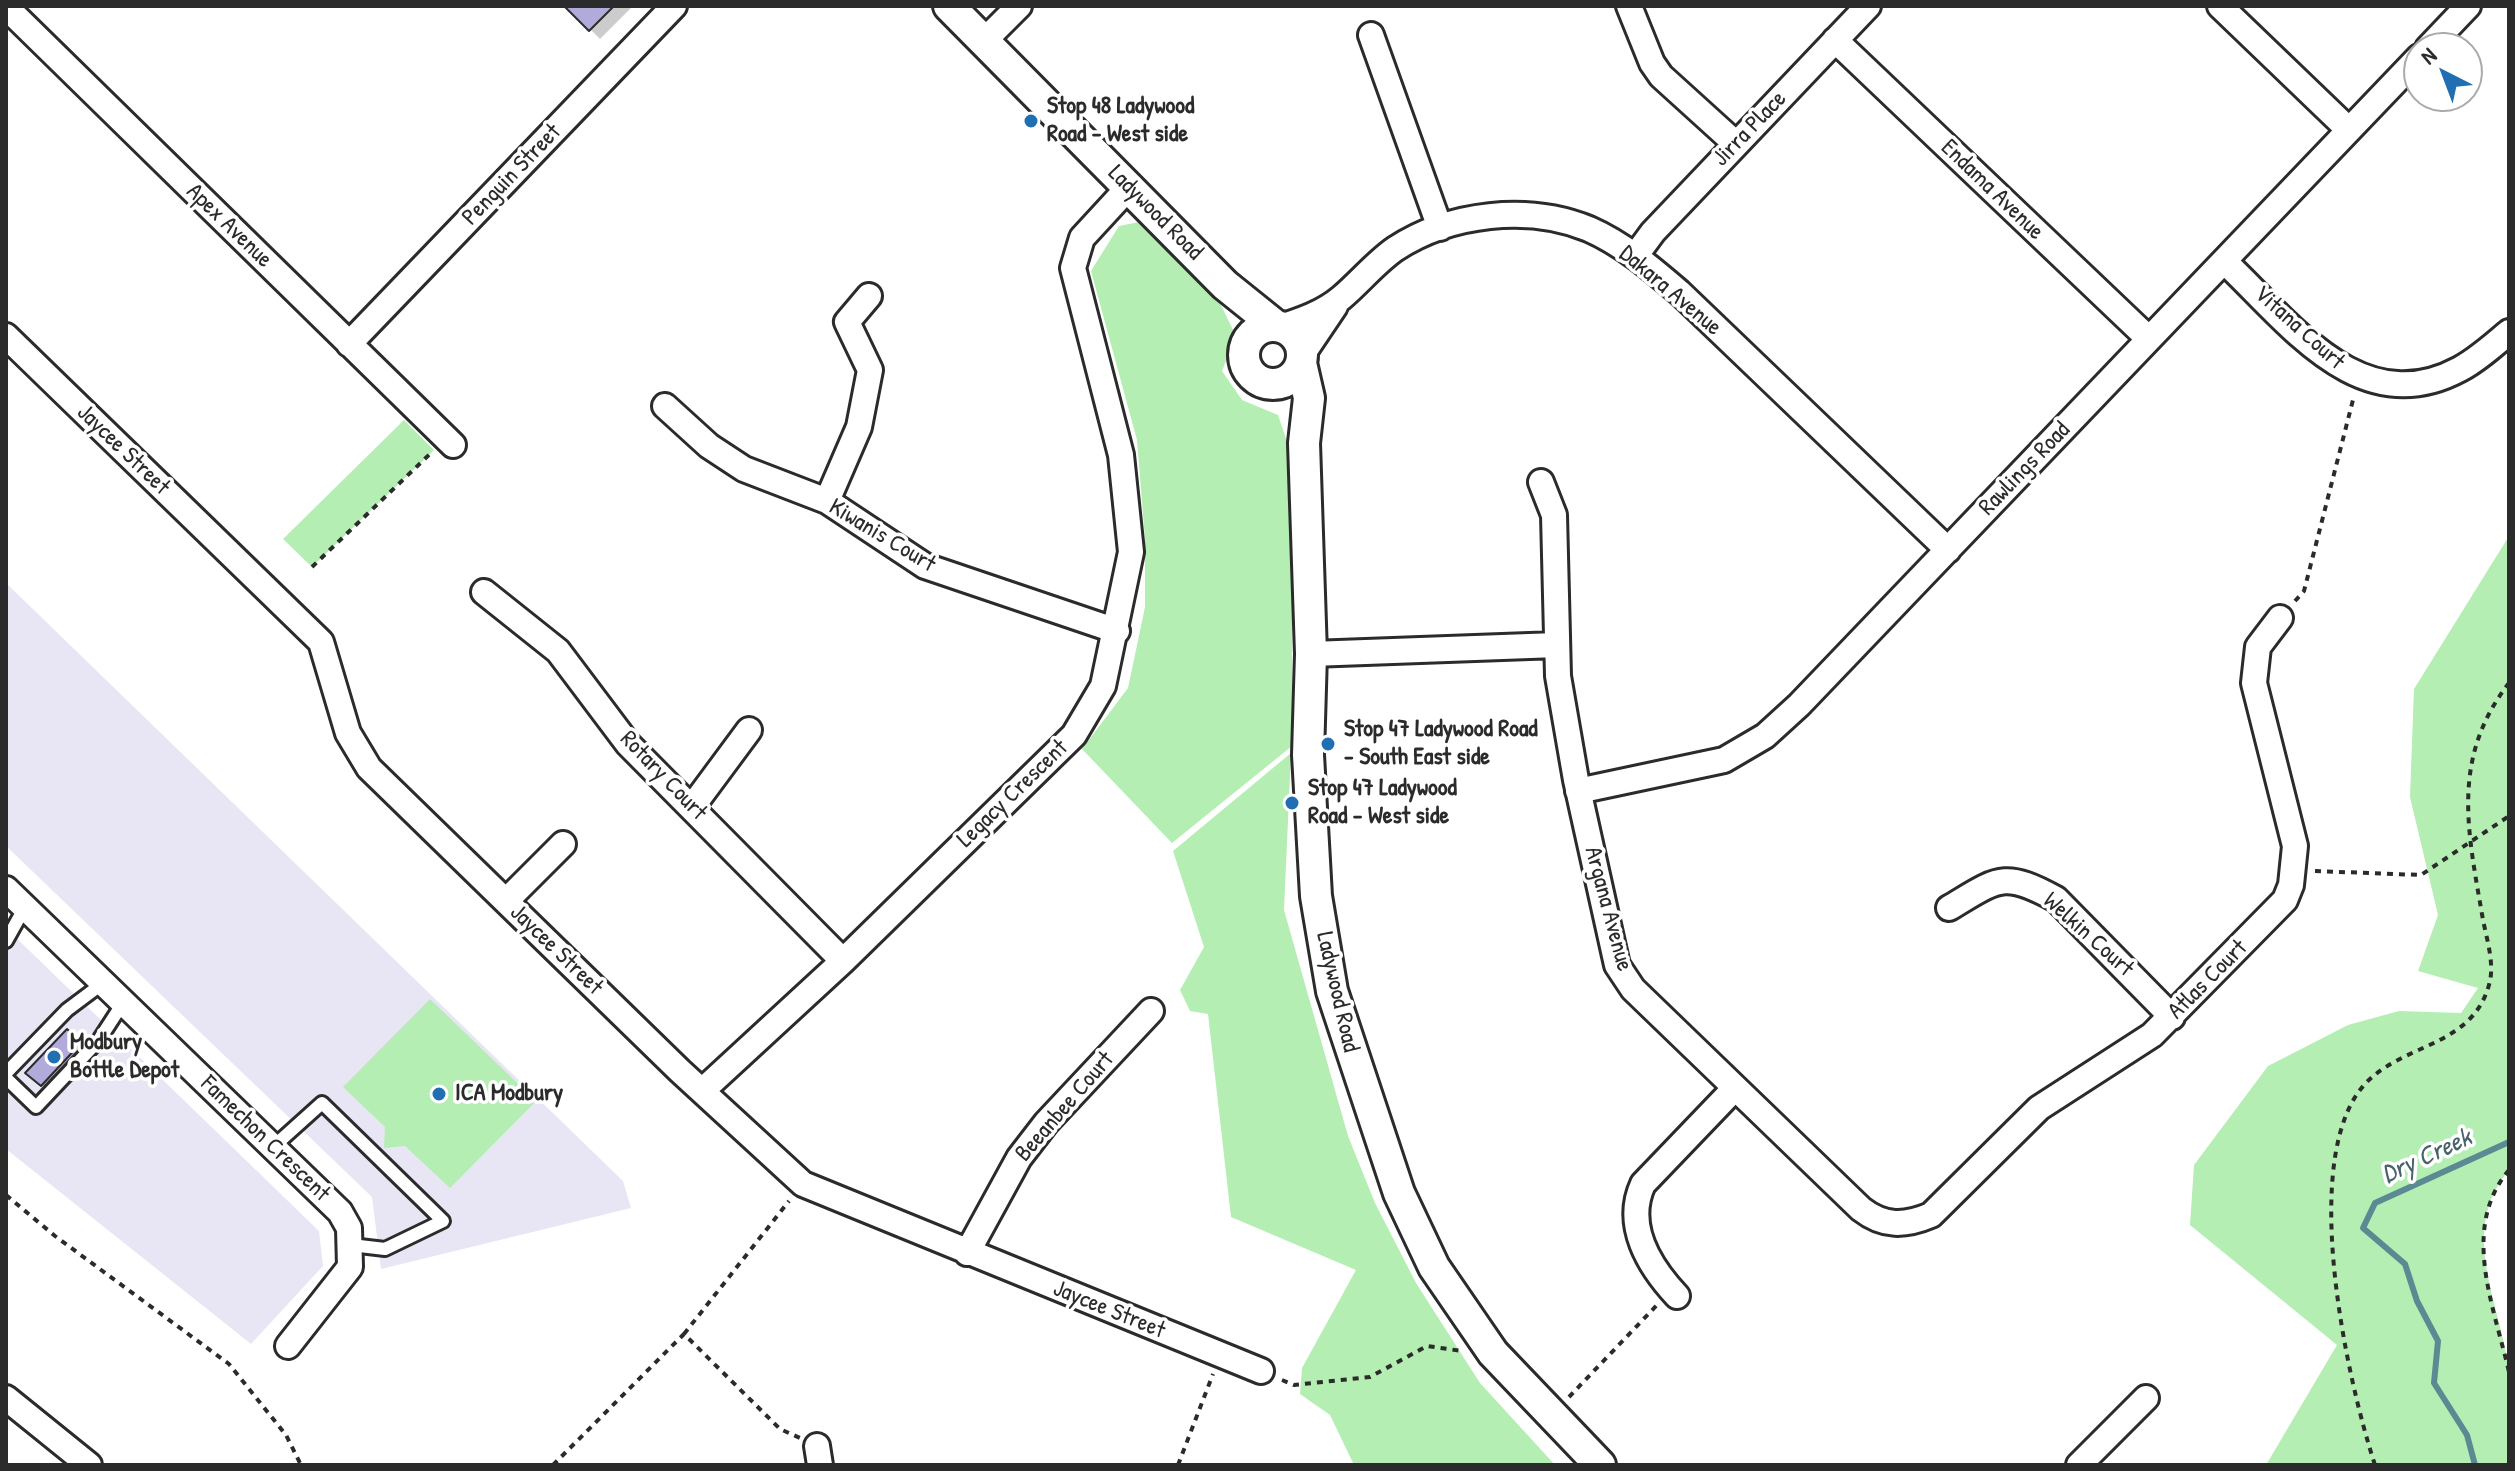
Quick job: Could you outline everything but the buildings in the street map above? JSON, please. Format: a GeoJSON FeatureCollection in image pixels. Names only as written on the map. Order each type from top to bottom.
{"type":"FeatureCollection","features":[{"type":"Feature","properties":{"kind":"street","name":"Penguin Street"},"geometry":{"type":"LineString","coordinates":[[349,344],[674,6]]}},
{"type":"Feature","properties":{"kind":"street","name":"Ladywood Road"},"geometry":{"type":"LineString","coordinates":[[949,6],[1225,285],[1278,327]]}},
{"type":"Feature","properties":{"kind":"street"},"geometry":{"type":"LineString","coordinates":[[984,41],[1019,6]]}},
{"type":"Feature","properties":{"kind":"street"},"geometry":{"type":"LineString","coordinates":[[1629,6],[1652,63],[1661,76],[1736,144]]}},
{"type":"Feature","properties":{"kind":"street","name":"Jirra Place"},"geometry":{"type":"LineString","coordinates":[[1636,255],[1653,232],[1868,6]]}},
{"type":"Feature","properties":{"kind":"street"},"geometry":{"type":"LineString","coordinates":[[2220,6],[2349,130]]}},
{"type":"Feature","properties":{"kind":"street"},"geometry":{"type":"LineString","coordinates":[[2443,32],[2468,6]]}},
{"type":"Feature","properties":{"kind":"street","name":"Apex Avenue"},"geometry":{"type":"LineString","coordinates":[[6,7],[453,445]]}},
{"type":"Feature","properties":{"kind":"street"},"geometry":{"type":"LineString","coordinates":[[1371,35],[1440,228]]}},
{"type":"Feature","properties":{"kind":"street","name":"Endama Avenue"},"geometry":{"type":"LineString","coordinates":[[1835,40],[2149,339]]}},
{"type":"Feature","properties":{"kind":"street","name":"Rawlings Road"},"geometry":{"type":"LineString","coordinates":[[1578,791],[1724,760],[1765,736],[1948,550],[2403,74]]}},
{"type":"Feature","properties":{"kind":"street","name":"Legacy Crescent"},"geometry":{"type":"LineString","coordinates":[[702,1091],[843,961],[1074,735],[1103,686],[1117,631],[1131,552],[1121,455],[1073,268],[1082,238],[1129,187]]}},
{"type":"Feature","properties":{"kind":"street","name":"Dakara Avenue"},"geometry":{"type":"LineString","coordinates":[[1278,327],[1312,317],[1339,300],[1395,249],[1440,228],[1492,216],[1545,217],[1589,229],[1636,255],[1948,550]]}},
{"type":"Feature","properties":{"kind":"street","name":"Vitana Court"},"geometry":{"type":"LineString","coordinates":[[2224,261],[2321,353],[2359,378],[2404,385],[2429,382],[2461,369],[2509,332]]}},
{"type":"Feature","properties":{"kind":"street","name":"Ladywood Road"},"geometry":{"type":"LineString","coordinates":[[1225,285],[1248,341]]}},
{"type":"Feature","properties":{"kind":"street"},"geometry":{"type":"LineString","coordinates":[[827,501],[859,427],[870,370],[847,322],[869,296]]}},
{"type":"Feature","properties":{"kind":"street","name":"Dakara Avenue"},"geometry":{"type":"LineString","coordinates":[[1302,359],[1339,300]]}},
{"type":"Feature","properties":{"kind":"street"},"geometry":{"type":"LineString","coordinates":[[1265,327],[1278,327],[1294,335],[1302,359],[1291,379],[1282,383],[1263,383],[1247,370],[1244,350],[1248,341],[1265,327]]}},
{"type":"Feature","properties":{"kind":"street","name":"Jaycee Street"},"geometry":{"type":"LineString","coordinates":[[6,336],[321,642],[342,717],[369,768],[702,1091],[803,1184],[1261,1371]]}},
{"type":"Feature","properties":{"kind":"street","name":"Ladywood Road"},"geometry":{"type":"LineString","coordinates":[[1302,359],[1309,398],[1304,443],[1311,654],[1308,755],[1316,896],[1332,991],[1365,1101],[1399,1193],[1434,1267],[1484,1341],[1600,1465]]}},
{"type":"Feature","properties":{"kind":"street","name":"Ladywood Road"},"geometry":{"type":"LineString","coordinates":[[1263,383],[1297,419],[1304,443]]}},
{"type":"Feature","properties":{"kind":"street","name":"Kiwanis Court"},"geometry":{"type":"LineString","coordinates":[[665,406],[709,446],[744,469],[827,501],[925,566],[1117,631]]}},
{"type":"Feature","properties":{"kind":"street","name":"Argana Avenue"},"geometry":{"type":"LineString","coordinates":[[1541,482],[1554,515],[1558,676],[1578,791],[1622,976],[1861,1209],[1874,1220],[1890,1224]]}},
{"type":"Feature","properties":{"kind":"street","name":"Rotary Court"},"geometry":{"type":"LineString","coordinates":[[484,592],[558,651],[628,744],[843,961]]}},
{"type":"Feature","properties":{"kind":"street","name":"Atlas Court"},"geometry":{"type":"LineString","coordinates":[[1890,1224],[1910,1224],[1931,1215],[2039,1108],[2152,1035],[2285,900],[2295,846],[2254,683],[2258,647],[2280,618]]}},
{"type":"Feature","properties":{"kind":"street"},"geometry":{"type":"LineString","coordinates":[[1311,654],[1557,645]]}},
{"type":"Feature","properties":{"kind":"street"},"geometry":{"type":"LineString","coordinates":[[692,807],[749,730]]}},
{"type":"Feature","properties":{"kind":"street"},"geometry":{"type":"LineString","coordinates":[[506,901],[563,844]]}},
{"type":"Feature","properties":{"kind":"street","name":"Welkin Court"},"geometry":{"type":"LineString","coordinates":[[1949,908],[1994,881],[2009,879],[2032,886],[2056,899],[2172,1017]]}},
{"type":"Feature","properties":{"kind":"street","name":"Famechon Crescent"},"geometry":{"type":"LineString","coordinates":[[6,889],[340,1212],[349,1228],[351,1245]]}},
{"type":"Feature","properties":{"kind":"street","name":"Beeanbee Court"},"geometry":{"type":"LineString","coordinates":[[967,1253],[996,1196],[1028,1146],[1151,1011]]}},
{"type":"Feature","properties":{"kind":"street"},"geometry":{"type":"LineString","coordinates":[[1674,1293],[1654,1272],[1640,1236],[1635,1200],[1643,1184],[1735,1088]]}},
{"type":"Feature","properties":{"kind":"street"},"geometry":{"type":"LineString","coordinates":[[288,1346],[350,1267],[351,1245]]}},
{"type":"Feature","properties":{"kind":"street"},"geometry":{"type":"LineString","coordinates":[[6,1398],[89,1465]]}},
{"type":"Feature","properties":{"kind":"street"},"geometry":{"type":"LineString","coordinates":[[2079,1465],[2146,1398]]}},
{"type":"Feature","properties":{"kind":"lane"},"geometry":{"type":"LineString","coordinates":[[6,941],[25,907]]}},
{"type":"Feature","properties":{"kind":"lane"},"geometry":{"type":"LineString","coordinates":[[103,983],[67,1010],[6,1075],[36,1107],[99,1040],[123,1003]]}},
{"type":"Feature","properties":{"kind":"lane"},"geometry":{"type":"LineString","coordinates":[[273,1147],[322,1103],[443,1221],[385,1249],[351,1245]]}},
{"type":"Feature","properties":{"kind":"path"},"geometry":{"type":"LineString","coordinates":[[2280,618],[2304,591],[2359,378]]}},
{"type":"Feature","properties":{"kind":"path"},"geometry":{"type":"LineString","coordinates":[[312,567],[434,450],[424,440]]}},
{"type":"Feature","properties":{"kind":"path"},"geometry":{"type":"LineString","coordinates":[[2375,1465],[2356,1405],[2329,1227],[2337,1158],[2350,1105],[2370,1079],[2456,1032],[2480,1011],[2491,982],[2490,958],[2467,818],[2470,757],[2495,701],[2509,683]]}},
{"type":"Feature","properties":{"kind":"path"},"geometry":{"type":"LineString","coordinates":[[2292,870],[2421,875],[2509,816]]}},
{"type":"Feature","properties":{"kind":"path"},"geometry":{"type":"LineString","coordinates":[[2509,1170],[2492,1192],[2482,1236],[2509,1372]]}},
{"type":"Feature","properties":{"kind":"path"},"geometry":{"type":"LineString","coordinates":[[553,1465],[684,1334],[803,1184]]}},
{"type":"Feature","properties":{"kind":"path"},"geometry":{"type":"LineString","coordinates":[[6,1195],[55,1236],[229,1364],[286,1435],[301,1465]]}},
{"type":"Feature","properties":{"kind":"path"},"geometry":{"type":"LineString","coordinates":[[1551,1416],[1674,1293]]}},
{"type":"Feature","properties":{"kind":"path"},"geometry":{"type":"LineString","coordinates":[[684,1334],[780,1429],[818,1455]]}},
{"type":"Feature","properties":{"kind":"path"},"geometry":{"type":"LineString","coordinates":[[1261,1371],[1294,1385],[1370,1377],[1427,1346],[1459,1353],[1484,1341]]}},
{"type":"Feature","properties":{"kind":"path"},"geometry":{"type":"LineString","coordinates":[[1178,1465],[1221,1355]]}},
{"type":"Feature","properties":{"kind":"shaded area"},"geometry":{"type":"Polygon","coordinates":[[[6,583],[623,1181],[631,1208],[381,1269],[372,1197],[6,846],[6,583]]]}},
{"type":"Feature","properties":{"kind":"shaded area"},"geometry":{"type":"Polygon","coordinates":[[[6,928],[319,1231],[323,1266],[251,1344],[6,1149],[6,928]]]}},
{"type":"Feature","properties":{"kind":"green space"},"geometry":{"type":"Polygon","coordinates":[[[1139,222],[1218,299],[1236,336],[1222,371],[1242,400],[1278,415],[1292,456],[1292,746],[1172,843],[1082,749],[1128,688],[1145,607],[1145,539],[1137,440],[1091,271],[1119,226],[1139,222]]]}},
{"type":"Feature","properties":{"kind":"green space"},"geometry":{"type":"Polygon","coordinates":[[[404,420],[434,450],[312,567],[283,539],[404,420]]]}},
{"type":"Feature","properties":{"kind":"green space"},"geometry":{"type":"Polygon","coordinates":[[[2509,536],[2509,1170],[2494,1194],[2486,1218],[2484,1243],[2486,1268],[2509,1372],[2509,1465],[2266,1465],[2337,1345],[2190,1225],[2194,1165],[2268,1066],[2348,1025],[2399,1011],[2461,1013],[2478,988],[2418,971],[2438,915],[2410,797],[2414,689],[2509,536]]]}},
{"type":"Feature","properties":{"kind":"green space"},"geometry":{"type":"Polygon","coordinates":[[[1291,753],[1284,910],[1348,1136],[1375,1203],[1416,1283],[1480,1383],[1555,1465],[1354,1465],[1330,1415],[1300,1394],[1302,1368],[1356,1270],[1231,1217],[1208,1014],[1190,1011],[1180,990],[1204,947],[1173,851],[1291,753]]]}},
{"type":"Feature","properties":{"kind":"green space","name":"ICA Modbury"},"geometry":{"type":"Polygon","coordinates":[[[430,999],[536,1101],[450,1188],[405,1146],[384,1148],[385,1127],[343,1087],[430,999]]]}},
{"type":"Feature","properties":{"kind":"waterway","name":"Dry Creek"},"geometry":{"type":"LineString","coordinates":[[2475,1465],[2467,1435],[2434,1383],[2438,1341],[2417,1301],[2405,1264],[2363,1228],[2375,1203],[2509,1142]]}},
{"type":"Feature","properties":{"kind":"place","name":"Stop 48 Ladywood Road - West side"},"geometry":{"type":"Point","coordinates":[1031,121]}},
{"type":"Feature","properties":{"kind":"place","name":"Stop 47 Ladywood Road - South East side"},"geometry":{"type":"Point","coordinates":[1328,744]}},
{"type":"Feature","properties":{"kind":"place","name":"Stop 47 Ladywood Road - West side"},"geometry":{"type":"Point","coordinates":[1292,803]}},
{"type":"Feature","properties":{"kind":"place","name":"Modbury Bottle Depot"},"geometry":{"type":"Point","coordinates":[54,1057]}},
{"type":"Feature","properties":{"kind":"place","name":"ICA Modbury"},"geometry":{"type":"Point","coordinates":[439,1094]}}]}
